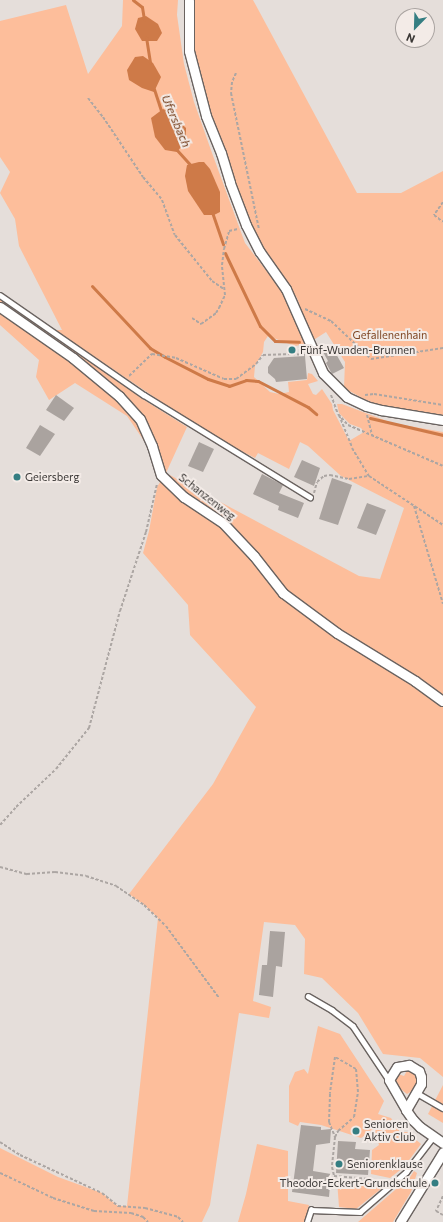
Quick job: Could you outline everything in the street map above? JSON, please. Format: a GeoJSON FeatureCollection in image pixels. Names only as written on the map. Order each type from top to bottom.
{"type":"FeatureCollection","features":[{"type":"Feature","properties":{"kind":"street"},"geometry":{"type":"LineString","coordinates":[[189,0],[189,51],[204,109],[250,234],[260,252],[286,288],[291,303],[323,373],[347,397],[366,406],[381,410],[443,420]]}},
{"type":"Feature","properties":{"kind":"street","name":"Schanzenweg"},"geometry":{"type":"LineString","coordinates":[[0,306],[72,358],[119,396],[140,419],[161,475],[184,497],[223,523],[254,556],[283,593],[337,632],[415,681],[443,701]]}},
{"type":"Feature","properties":{"kind":"street"},"geometry":{"type":"LineString","coordinates":[[406,1110],[417,1093],[422,1077],[414,1067],[409,1064],[397,1067],[389,1080],[406,1110],[420,1127],[443,1143]]}},
{"type":"Feature","properties":{"kind":"street"},"geometry":{"type":"LineString","coordinates":[[400,1222],[443,1152]]}},
{"type":"Feature","properties":{"kind":"lane"},"geometry":{"type":"LineString","coordinates":[[0,295],[144,395],[310,497]]}},
{"type":"Feature","properties":{"kind":"lane"},"geometry":{"type":"LineString","coordinates":[[308,996],[332,1010],[353,1026],[389,1080]]}},
{"type":"Feature","properties":{"kind":"lane"},"geometry":{"type":"LineString","coordinates":[[417,1093],[443,1108]]}},
{"type":"Feature","properties":{"kind":"lane"},"geometry":{"type":"LineString","coordinates":[[307,1222],[311,1210],[360,1212],[406,1172],[433,1137]]}},
{"type":"Feature","properties":{"kind":"path"},"geometry":{"type":"LineString","coordinates":[[192,318],[201,324],[216,313],[225,295],[222,256],[229,231],[233,229],[250,234],[260,228],[231,93],[232,82],[236,73]]}},
{"type":"Feature","properties":{"kind":"path"},"geometry":{"type":"LineString","coordinates":[[88,98],[103,117],[143,177],[162,200],[175,235],[212,281],[224,289]]}},
{"type":"Feature","properties":{"kind":"path"},"geometry":{"type":"LineString","coordinates":[[443,202],[434,215],[443,222]]}},
{"type":"Feature","properties":{"kind":"path"},"geometry":{"type":"LineString","coordinates":[[291,303],[331,321],[371,359],[443,348]]}},
{"type":"Feature","properties":{"kind":"path"},"geometry":{"type":"LineString","coordinates":[[125,381],[152,354],[176,358],[224,379],[236,379],[256,364],[264,355],[309,355]]}},
{"type":"Feature","properties":{"kind":"path"},"geometry":{"type":"LineString","coordinates":[[329,392],[352,448],[369,476],[443,525]]}},
{"type":"Feature","properties":{"kind":"path"},"geometry":{"type":"LineString","coordinates":[[347,397],[374,394],[443,405]]}},
{"type":"Feature","properties":{"kind":"path"},"geometry":{"type":"LineString","coordinates":[[366,406],[367,421],[372,435]]}},
{"type":"Feature","properties":{"kind":"path"},"geometry":{"type":"LineString","coordinates":[[338,414],[348,425],[443,466]]}},
{"type":"Feature","properties":{"kind":"path"},"geometry":{"type":"LineString","coordinates":[[0,825],[16,807],[56,769],[89,728],[120,611],[146,532],[157,487],[159,468]]}},
{"type":"Feature","properties":{"kind":"path"},"geometry":{"type":"LineString","coordinates":[[310,497],[315,491],[317,482],[324,476],[330,474],[349,479],[369,476]]}},
{"type":"Feature","properties":{"kind":"path"},"geometry":{"type":"LineString","coordinates":[[414,506],[443,604]]}},
{"type":"Feature","properties":{"kind":"path"},"geometry":{"type":"LineString","coordinates":[[0,867],[27,874],[55,872],[86,876],[116,886],[144,904],[166,926],[219,998]]}},
{"type":"Feature","properties":{"kind":"path"},"geometry":{"type":"LineString","coordinates":[[335,1137],[329,1122],[330,1094],[335,1057],[356,1069],[358,1092],[354,1118],[338,1131],[335,1137],[332,1167],[334,1176],[372,1179]]}},
{"type":"Feature","properties":{"kind":"path"},"geometry":{"type":"LineString","coordinates":[[0,1142],[20,1155],[102,1193],[118,1206],[145,1208],[178,1217],[183,1222]]}},
{"type":"Feature","properties":{"kind":"path"},"geometry":{"type":"LineString","coordinates":[[0,1173],[53,1198],[94,1210],[132,1213],[148,1222]]}},
{"type":"Feature","properties":{"kind":"path"},"geometry":{"type":"LineString","coordinates":[[443,1196],[436,1207],[436,1211],[443,1215]]}},
{"type":"Feature","properties":{"kind":"green space"},"geometry":{"type":"Polygon","coordinates":[[[123,0],[178,0],[177,15],[184,64],[194,102],[245,243],[282,291],[305,344],[295,346],[268,336],[264,342],[263,352],[255,366],[254,377],[270,392],[279,394],[289,392],[288,382],[307,380],[308,373],[312,374],[318,381],[308,384],[313,394],[316,395],[322,389],[332,404],[333,410],[349,441],[364,432],[361,428],[350,424],[339,413],[337,404],[342,404],[392,423],[443,432],[443,1077],[420,1058],[383,1054],[358,1013],[322,978],[304,974],[305,939],[295,925],[264,922],[253,1001],[271,1007],[269,1018],[239,1013],[210,1205],[202,1222],[0,1222],[0,1148],[58,1177],[102,1193],[118,1206],[127,1206],[158,918],[129,894],[213,784],[256,707],[190,635],[188,605],[143,553],[149,531],[157,487],[166,473],[359,576],[380,579],[404,508],[341,476],[308,446],[300,442],[289,469],[258,453],[255,458],[239,450],[194,424],[55,330],[62,330],[19,246],[15,219],[0,193],[10,172],[0,157],[0,21],[66,5],[88,74],[122,26],[123,0]]]}},
{"type":"Feature","properties":{"kind":"green space","name":"Gefallenenhain"},"geometry":{"type":"Polygon","coordinates":[[[192,0],[253,0],[357,193],[401,193],[443,171],[443,415],[379,405],[344,388],[345,362],[326,332],[312,341],[297,298],[254,234],[241,205],[215,130],[196,65],[192,38],[192,0]]]}},
{"type":"Feature","properties":{"kind":"green space"},"geometry":{"type":"Polygon","coordinates":[[[0,296],[141,398],[187,427],[166,473],[127,416],[75,383],[49,400],[36,377],[39,360],[0,325],[0,296]]]}},
{"type":"Feature","properties":{"kind":"green space"},"geometry":{"type":"Polygon","coordinates":[[[318,1026],[340,1034],[384,1101],[378,1114],[391,1118],[400,1132],[407,1132],[421,1144],[404,1167],[390,1178],[371,1174],[372,1150],[379,1145],[374,1129],[361,1138],[321,1125],[300,1122],[298,1126],[289,1122],[289,1086],[295,1072],[304,1069],[308,1074],[318,1026]]]}},
{"type":"Feature","properties":{"kind":"green space"},"geometry":{"type":"Polygon","coordinates":[[[408,1069],[414,1072],[418,1081],[412,1091],[407,1094],[398,1087],[395,1080],[398,1074],[404,1076],[408,1069]]]}},
{"type":"Feature","properties":{"kind":"green space"},"geometry":{"type":"Polygon","coordinates":[[[443,1085],[443,1123],[428,1114],[443,1085]]]}},
{"type":"Feature","properties":{"kind":"green space"},"geometry":{"type":"Polygon","coordinates":[[[257,1144],[288,1151],[288,1201],[309,1205],[305,1222],[238,1222],[257,1144]]]}},
{"type":"Feature","properties":{"kind":"green space"},"geometry":{"type":"Polygon","coordinates":[[[414,1171],[417,1173],[411,1192],[393,1222],[358,1222],[410,1177],[414,1171]]]}},
{"type":"Feature","properties":{"kind":"green space"},"geometry":{"type":"Polygon","coordinates":[[[337,1180],[381,1184],[381,1189],[356,1209],[339,1207],[337,1180]]]}},
{"type":"Feature","properties":{"kind":"water"},"geometry":{"type":"Polygon","coordinates":[[[146,16],[158,24],[162,33],[157,41],[142,41],[135,29],[138,18],[146,16]]]}},
{"type":"Feature","properties":{"kind":"water"},"geometry":{"type":"Polygon","coordinates":[[[143,56],[153,63],[161,77],[154,92],[142,88],[129,80],[127,70],[135,57],[143,56]]]}},
{"type":"Feature","properties":{"kind":"water"},"geometry":{"type":"Polygon","coordinates":[[[163,109],[168,111],[186,128],[186,141],[177,152],[165,150],[155,137],[151,118],[163,109]]]}},
{"type":"Feature","properties":{"kind":"water"},"geometry":{"type":"Polygon","coordinates":[[[204,162],[210,169],[220,192],[220,212],[214,215],[204,215],[188,191],[185,176],[187,165],[204,162]]]}},
{"type":"Feature","properties":{"kind":"building"},"geometry":{"type":"Polygon","coordinates":[[[331,345],[344,368],[332,374],[326,363],[328,361],[322,350],[331,345]]]}},
{"type":"Feature","properties":{"kind":"building"},"geometry":{"type":"Polygon","coordinates":[[[305,356],[307,379],[276,382],[275,379],[268,373],[268,367],[274,358],[305,356]]]}},
{"type":"Feature","properties":{"kind":"building"},"geometry":{"type":"Polygon","coordinates":[[[56,395],[74,408],[64,421],[46,410],[56,395]]]}},
{"type":"Feature","properties":{"kind":"building"},"geometry":{"type":"Polygon","coordinates":[[[40,425],[55,434],[40,456],[26,448],[40,425]]]}},
{"type":"Feature","properties":{"kind":"building"},"geometry":{"type":"Polygon","coordinates":[[[199,442],[214,449],[203,472],[188,466],[199,442]]]}},
{"type":"Feature","properties":{"kind":"building"},"geometry":{"type":"Polygon","coordinates":[[[302,460],[320,468],[314,486],[294,477],[302,460]]]}},
{"type":"Feature","properties":{"kind":"building"},"geometry":{"type":"Polygon","coordinates":[[[262,474],[283,485],[279,493],[304,503],[298,518],[278,510],[279,506],[253,494],[262,474]]]}},
{"type":"Feature","properties":{"kind":"building"},"geometry":{"type":"Polygon","coordinates":[[[332,478],[352,485],[338,525],[319,519],[332,478]]]}},
{"type":"Feature","properties":{"kind":"building"},"geometry":{"type":"Polygon","coordinates":[[[367,503],[386,510],[376,535],[357,528],[367,503]]]}},
{"type":"Feature","properties":{"kind":"building"},"geometry":{"type":"Polygon","coordinates":[[[270,931],[285,932],[282,967],[276,966],[273,997],[259,995],[262,965],[267,965],[270,931]]]}},
{"type":"Feature","properties":{"kind":"building"},"geometry":{"type":"Polygon","coordinates":[[[301,1125],[321,1127],[321,1130],[331,1129],[330,1143],[316,1145],[313,1171],[331,1174],[329,1197],[292,1192],[301,1125]]]}},
{"type":"Feature","properties":{"kind":"building"},"geometry":{"type":"Polygon","coordinates":[[[338,1141],[356,1142],[355,1149],[370,1150],[368,1175],[336,1173],[338,1141]]]}},
{"type":"Feature","properties":{"kind":"waterway","name":"Ufersbach"},"geometry":{"type":"LineString","coordinates":[[133,0],[142,7],[144,20]]}},
{"type":"Feature","properties":{"kind":"waterway","name":"Ufersbach"},"geometry":{"type":"LineString","coordinates":[[146,37],[150,63]]}},
{"type":"Feature","properties":{"kind":"waterway","name":"Ufersbach"},"geometry":{"type":"LineString","coordinates":[[154,89],[162,114]]}},
{"type":"Feature","properties":{"kind":"waterway","name":"Ufersbach"},"geometry":{"type":"LineString","coordinates":[[176,149],[192,167]]}},
{"type":"Feature","properties":{"kind":"waterway","name":"Ufersbach"},"geometry":{"type":"LineString","coordinates":[[212,212],[223,244]]}},
{"type":"Feature","properties":{"kind":"waterway","name":"Ufersbach"},"geometry":{"type":"LineString","coordinates":[[225,253],[260,326],[275,341],[299,342]]}},
{"type":"Feature","properties":{"kind":"waterway"},"geometry":{"type":"LineString","coordinates":[[92,286],[150,348],[165,357],[208,379],[229,386],[246,380],[258,381],[308,407],[316,414]]}},
{"type":"Feature","properties":{"kind":"waterway","name":"Ufersbach"},"geometry":{"type":"LineString","coordinates":[[370,418],[443,435]]}},
{"type":"Feature","properties":{"kind":"place","name":"Fünf-Wunden-Brunnen"},"geometry":{"type":"Point","coordinates":[292,350]}},
{"type":"Feature","properties":{"kind":"place","name":"Geiersberg"},"geometry":{"type":"Point","coordinates":[17,477]}},
{"type":"Feature","properties":{"kind":"place","name":"Senioren Aktiv Club"},"geometry":{"type":"Point","coordinates":[356,1131]}},
{"type":"Feature","properties":{"kind":"place","name":"Seniorenklause"},"geometry":{"type":"Point","coordinates":[339,1164]}},
{"type":"Feature","properties":{"kind":"place","name":"Theodor-Eckert-Grundschule"},"geometry":{"type":"Point","coordinates":[435,1183]}}]}
